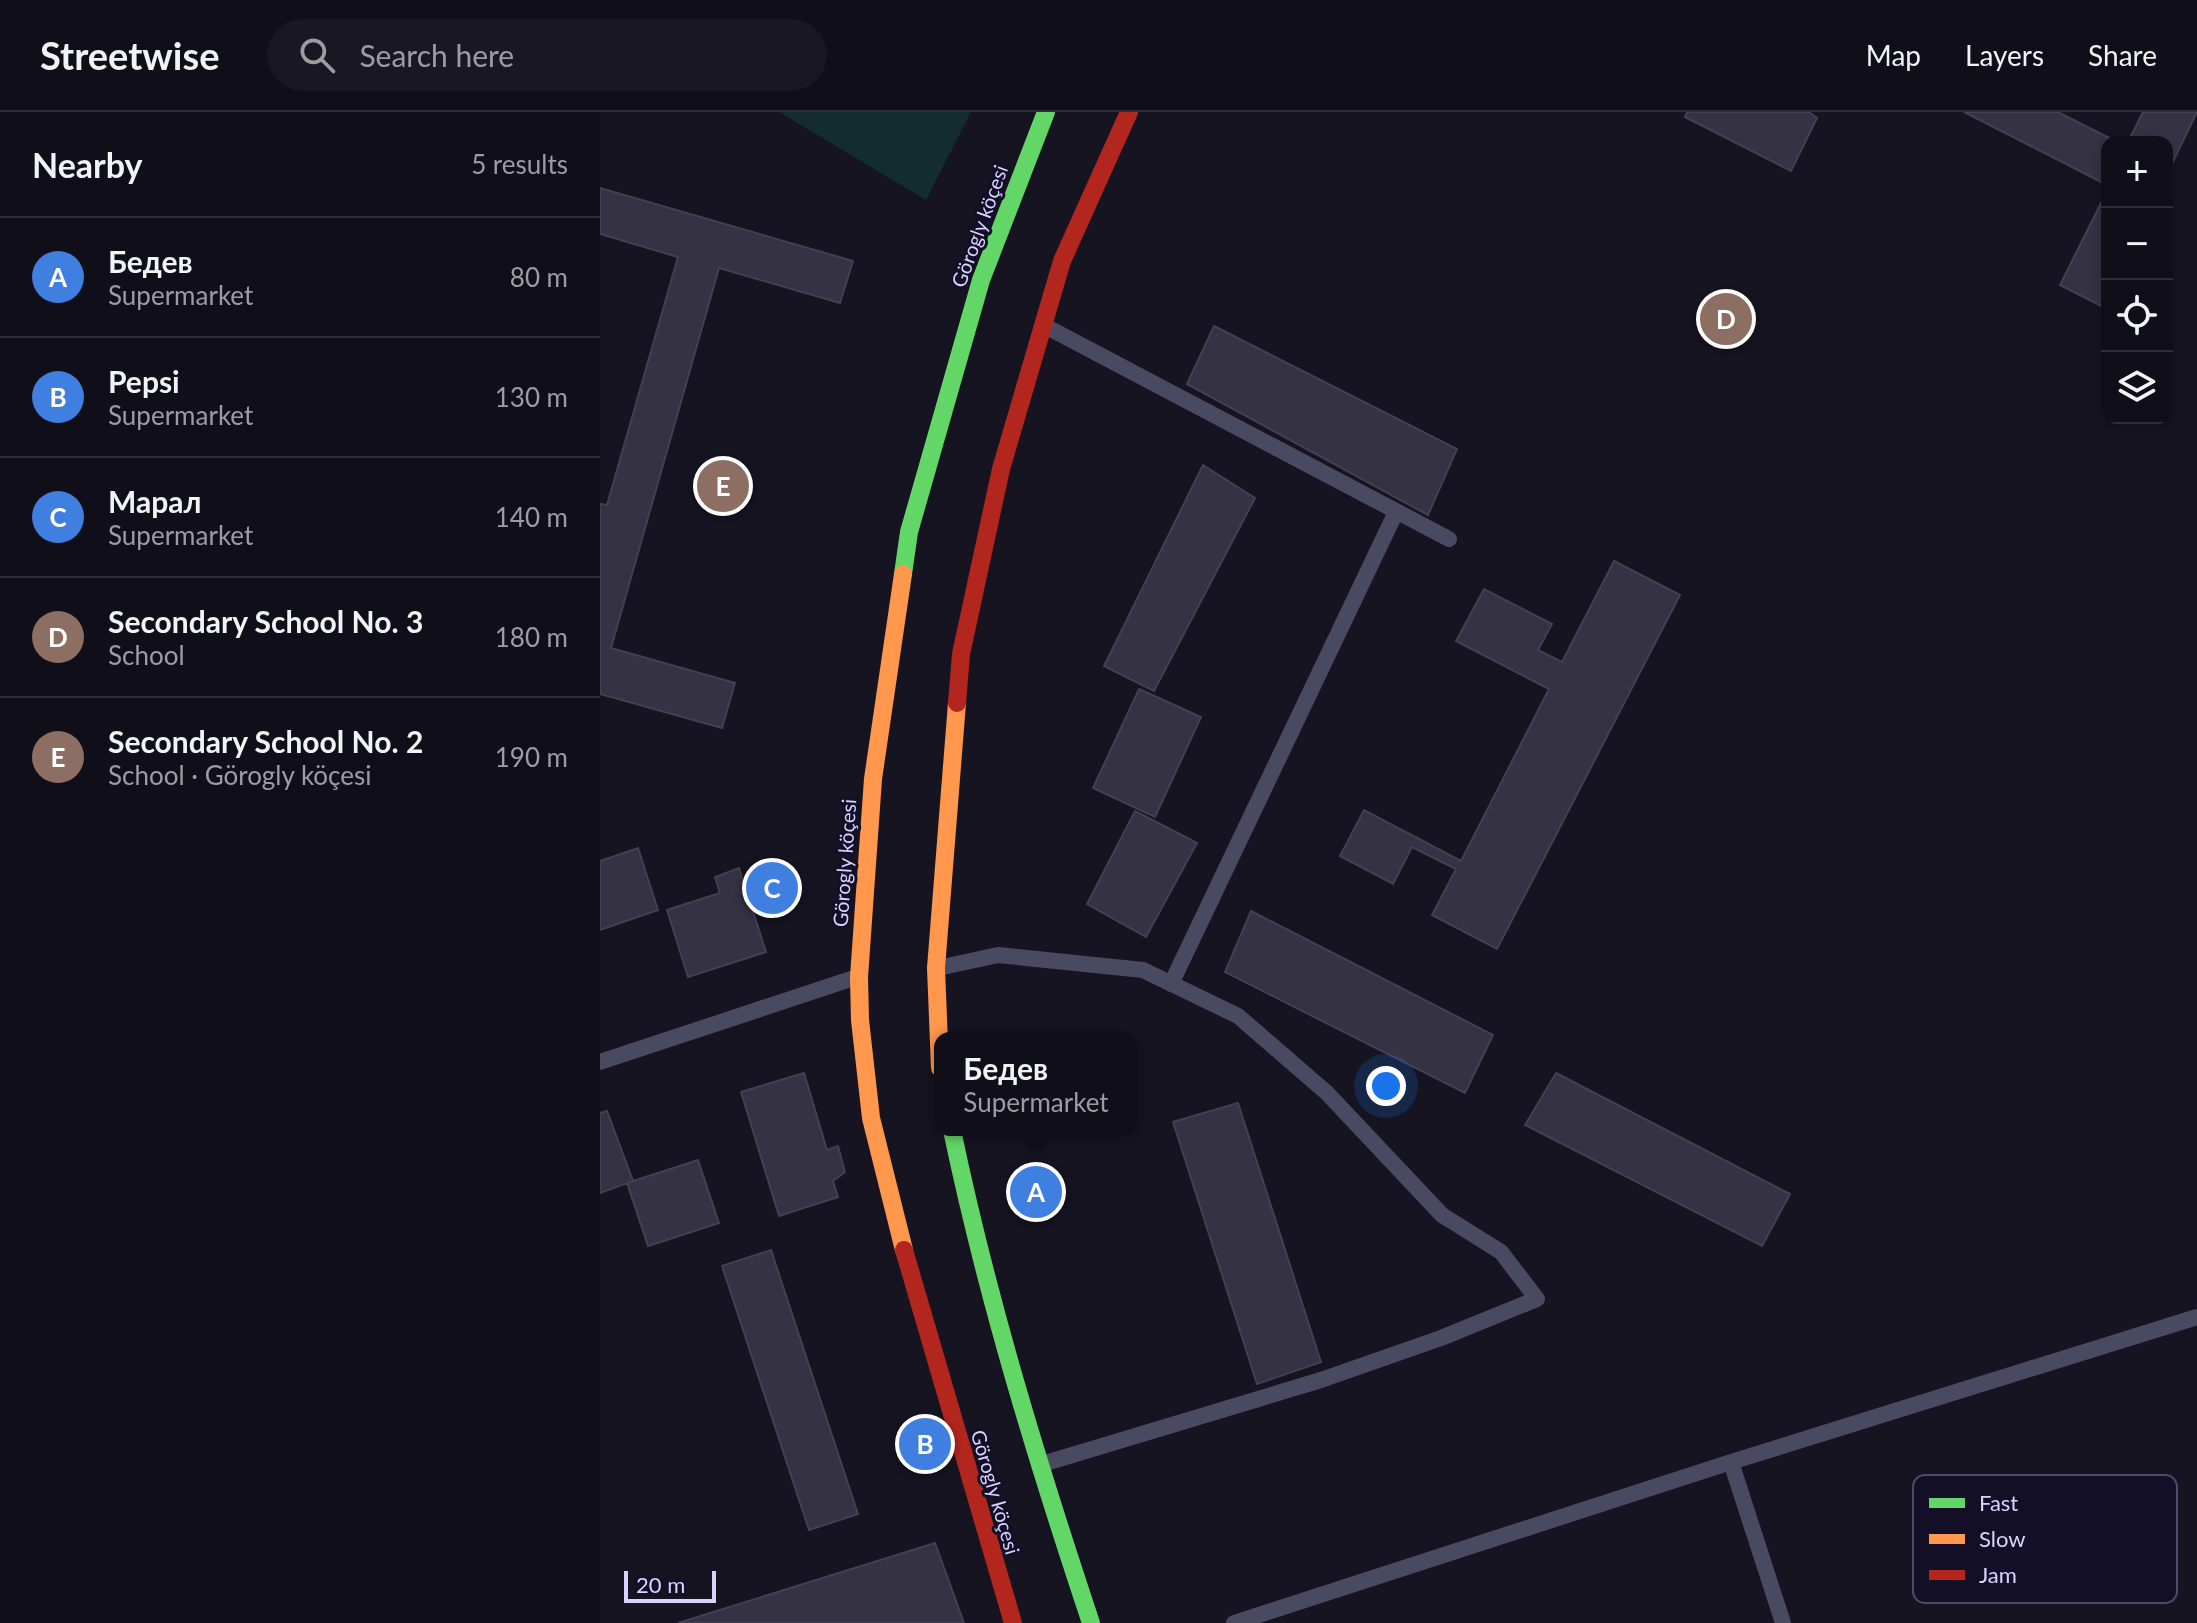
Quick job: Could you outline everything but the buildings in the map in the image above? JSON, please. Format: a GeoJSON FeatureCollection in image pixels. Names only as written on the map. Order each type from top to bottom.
{"type":"FeatureCollection","features":[{"type":"Feature","properties":{"kind":"main road","name":"Görogly köçesi"},"geometry":{"type":"LineString","coordinates":[[1013,1623],[888,1194],[871,1118],[860,1020],[859,977],[873,779],[909,532],[981,280],[1046,112]]}},
{"type":"Feature","properties":{"kind":"main road"},"geometry":{"type":"LineString","coordinates":[[939,1032],[936,968],[961,654],[1001,469],[1062,261],[1129,112]]}},
{"type":"Feature","properties":{"kind":"main road"},"geometry":{"type":"LineString","coordinates":[[953,1136],[971,1227],[1038,1465],[1091,1623]]}},
{"type":"Feature","properties":{"kind":"lane"},"geometry":{"type":"LineString","coordinates":[[1043,325],[1449,539]]}},
{"type":"Feature","properties":{"kind":"lane"},"geometry":{"type":"LineString","coordinates":[[1171,984],[1396,512]]}},
{"type":"Feature","properties":{"kind":"lane"},"geometry":{"type":"LineString","coordinates":[[936,968],[998,955],[1143,970],[1238,1016],[1327,1093],[1442,1215],[1501,1252],[1537,1299],[1441,1338],[1321,1380],[1038,1465]]}},
{"type":"Feature","properties":{"kind":"lane"},"geometry":{"type":"LineString","coordinates":[[600,1062],[859,977]]}},
{"type":"Feature","properties":{"kind":"lane"},"geometry":{"type":"LineString","coordinates":[[1234,1623],[1731,1462],[2197,1317]]}},
{"type":"Feature","properties":{"kind":"lane"},"geometry":{"type":"LineString","coordinates":[[1731,1462],[1783,1623]]}},
{"type":"Feature","properties":{"kind":"green space"},"geometry":{"type":"Polygon","coordinates":[[[779,112],[971,112],[926,200],[779,112]]]}},
{"type":"Feature","properties":{"kind":"traffic: fast"},"geometry":{"type":"LineString","coordinates":[[903,574],[909,532],[981,280],[1046,112]]}},
{"type":"Feature","properties":{"kind":"traffic: fast"},"geometry":{"type":"LineString","coordinates":[[953,1136],[1014,1379],[1091,1623]]}},
{"type":"Feature","properties":{"kind":"traffic: slow"},"geometry":{"type":"LineString","coordinates":[[903,574],[873,779],[859,977],[860,1020],[871,1118],[904,1250]]}},
{"type":"Feature","properties":{"kind":"traffic: slow"},"geometry":{"type":"LineString","coordinates":[[939,1032],[936,968],[957,703]]}},
{"type":"Feature","properties":{"kind":"traffic: jam"},"geometry":{"type":"LineString","coordinates":[[957,703],[961,654],[1001,469],[1062,261],[1129,112]]}},
{"type":"Feature","properties":{"kind":"traffic: jam"},"geometry":{"type":"LineString","coordinates":[[904,1250],[1013,1623]]}},
{"type":"Feature","properties":{"kind":"place","name":"Secondary School No. 3"},"geometry":{"type":"Point","coordinates":[1726,319]}},
{"type":"Feature","properties":{"kind":"place","name":"Secondary School No. 2"},"geometry":{"type":"Point","coordinates":[723,486]}},
{"type":"Feature","properties":{"kind":"place","name":"Марал"},"geometry":{"type":"Point","coordinates":[772,888]}},
{"type":"Feature","properties":{"kind":"place","name":"Бедев"},"geometry":{"type":"Point","coordinates":[1036,1192]}},
{"type":"Feature","properties":{"kind":"place","name":"Pepsi"},"geometry":{"type":"Point","coordinates":[925,1444]}}]}
